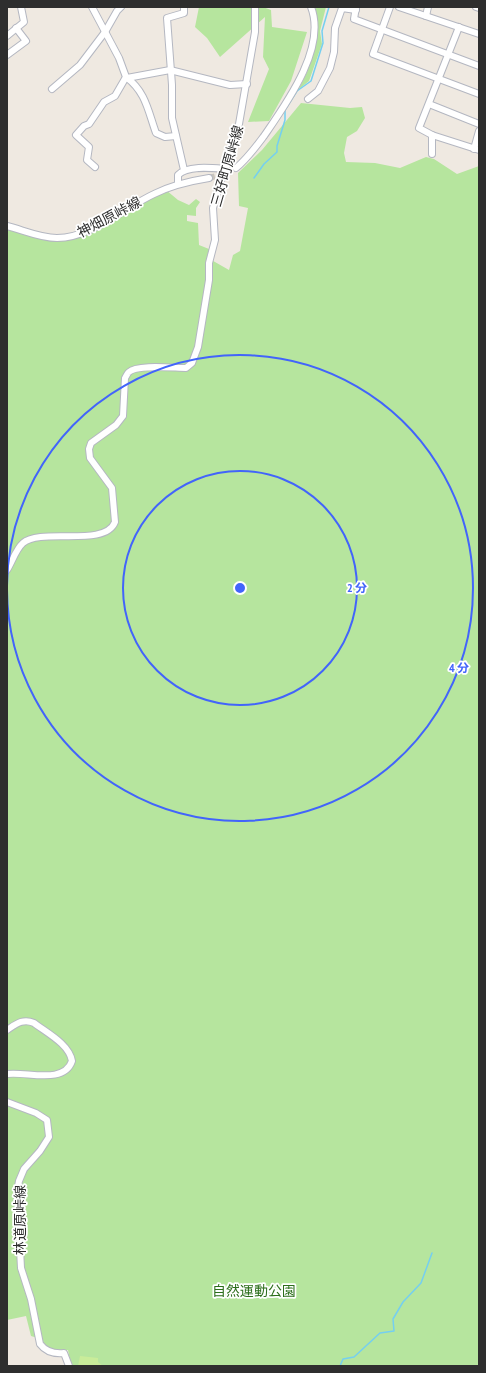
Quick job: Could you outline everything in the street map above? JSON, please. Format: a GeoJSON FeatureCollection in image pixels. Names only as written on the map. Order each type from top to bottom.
{"type":"FeatureCollection","features":[{"type":"Feature","properties":{"kind":"street"},"geometry":{"type":"LineString","coordinates":[[7,36],[24,22],[21,7]]}},
{"type":"Feature","properties":{"kind":"street"},"geometry":{"type":"LineString","coordinates":[[92,7],[119,58],[126,78],[142,95],[147,104],[156,133],[165,137],[176,136]]}},
{"type":"Feature","properties":{"kind":"street"},"geometry":{"type":"LineString","coordinates":[[52,89],[80,65],[105,32],[117,11],[121,7]]}},
{"type":"Feature","properties":{"kind":"street"},"geometry":{"type":"LineString","coordinates":[[184,7],[184,13],[167,18],[172,118],[184,170]]}},
{"type":"Feature","properties":{"kind":"street","name":"三好町原峠線"},"geometry":{"type":"LineString","coordinates":[[7,570],[23,543],[29,540],[46,536],[90,535],[103,533],[113,527],[115,522],[112,488],[90,458],[89,449],[91,443],[116,425],[123,416],[125,382],[128,372],[145,368],[186,368],[192,363],[198,347],[209,280],[209,263],[215,240],[213,208],[218,186],[231,154],[239,124],[255,32],[255,7]]}},
{"type":"Feature","properties":{"kind":"street"},"geometry":{"type":"LineString","coordinates":[[236,168],[245,161],[274,122],[299,80],[307,62],[314,34],[314,16],[311,7]]}},
{"type":"Feature","properties":{"kind":"street"},"geometry":{"type":"LineString","coordinates":[[390,7],[373,54],[479,94]]}},
{"type":"Feature","properties":{"kind":"street"},"geometry":{"type":"LineString","coordinates":[[398,7],[479,34]]}},
{"type":"Feature","properties":{"kind":"street"},"geometry":{"type":"LineString","coordinates":[[426,16],[428,7]]}},
{"type":"Feature","properties":{"kind":"street"},"geometry":{"type":"LineString","coordinates":[[308,99],[318,91],[330,68],[334,52],[335,28],[342,8],[356,9],[354,19],[479,66]]}},
{"type":"Feature","properties":{"kind":"street"},"geometry":{"type":"LineString","coordinates":[[459,27],[419,128],[432,135],[476,149],[479,131]]}},
{"type":"Feature","properties":{"kind":"street"},"geometry":{"type":"LineString","coordinates":[[7,55],[26,41],[16,28]]}},
{"type":"Feature","properties":{"kind":"street"},"geometry":{"type":"LineString","coordinates":[[96,167],[87,160],[89,147],[76,135],[84,126],[89,124],[104,102],[115,96],[126,78],[170,70],[230,85],[247,84]]}},
{"type":"Feature","properties":{"kind":"street"},"geometry":{"type":"LineString","coordinates":[[429,104],[479,124]]}},
{"type":"Feature","properties":{"kind":"street"},"geometry":{"type":"LineString","coordinates":[[432,135],[432,154]]}},
{"type":"Feature","properties":{"kind":"street"},"geometry":{"type":"LineString","coordinates":[[178,184],[178,175],[184,170],[209,168],[225,169]]}},
{"type":"Feature","properties":{"kind":"street","name":"神畑原峠線"},"geometry":{"type":"LineString","coordinates":[[7,226],[50,237],[70,238],[100,225],[153,194],[178,184],[209,178]]}},
{"type":"Feature","properties":{"kind":"street"},"geometry":{"type":"LineString","coordinates":[[7,1030],[22,1021],[29,1021],[59,1042],[69,1054],[72,1061],[68,1070],[48,1076],[18,1073],[7,1074]]}},
{"type":"Feature","properties":{"kind":"street","name":"林道原峠線"},"geometry":{"type":"LineString","coordinates":[[7,1102],[36,1113],[47,1120],[49,1137],[40,1151],[24,1169],[19,1181],[17,1203],[21,1268],[31,1298],[40,1344],[48,1351],[56,1354],[64,1353],[69,1366]]}},
{"type":"Feature","properties":{"kind":"green space"},"geometry":{"type":"Polygon","coordinates":[[[199,7],[263,7],[271,10],[272,27],[307,32],[291,81],[269,121],[248,122],[269,69],[263,57],[265,17],[220,57],[207,38],[195,27],[199,7]]]}},
{"type":"Feature","properties":{"kind":"green space"},"geometry":{"type":"Polygon","coordinates":[[[315,7],[326,7],[320,31],[322,44],[309,81],[298,90],[308,71],[314,50],[317,28],[315,7]]]}},
{"type":"Feature","properties":{"kind":"green space","name":"自然運動公園"},"geometry":{"type":"Polygon","coordinates":[[[301,103],[350,108],[362,107],[365,118],[357,131],[347,137],[344,153],[346,162],[375,163],[400,168],[426,157],[434,159],[457,174],[479,166],[479,1366],[71,1366],[68,1350],[57,1351],[49,1349],[41,1339],[31,1336],[26,1316],[7,1320],[7,228],[68,239],[166,190],[178,200],[189,205],[196,199],[200,202],[196,208],[196,216],[187,215],[187,221],[198,223],[199,245],[209,249],[208,258],[229,270],[233,255],[240,251],[248,208],[239,206],[238,173],[262,150],[301,103]]]}},
{"type":"Feature","properties":{"kind":"green space"},"geometry":{"type":"Polygon","coordinates":[[[80,1356],[98,1358],[98,1362],[103,1366],[78,1366],[80,1356]]]}},
{"type":"Feature","properties":{"kind":"waterway"},"geometry":{"type":"LineString","coordinates":[[254,178],[264,164],[277,152],[277,146],[285,120],[285,110],[297,91],[311,81],[323,43],[322,31],[329,7]]}},
{"type":"Feature","properties":{"kind":"waterway"},"geometry":{"type":"LineString","coordinates":[[340,1366],[343,1359],[354,1357],[380,1333],[394,1331],[393,1319],[403,1302],[421,1283],[432,1253]]}},
{"type":"Feature","properties":{"kind":"tunnel"},"geometry":{"type":"LineString","coordinates":[[209,178],[227,173],[236,168]]}}]}
